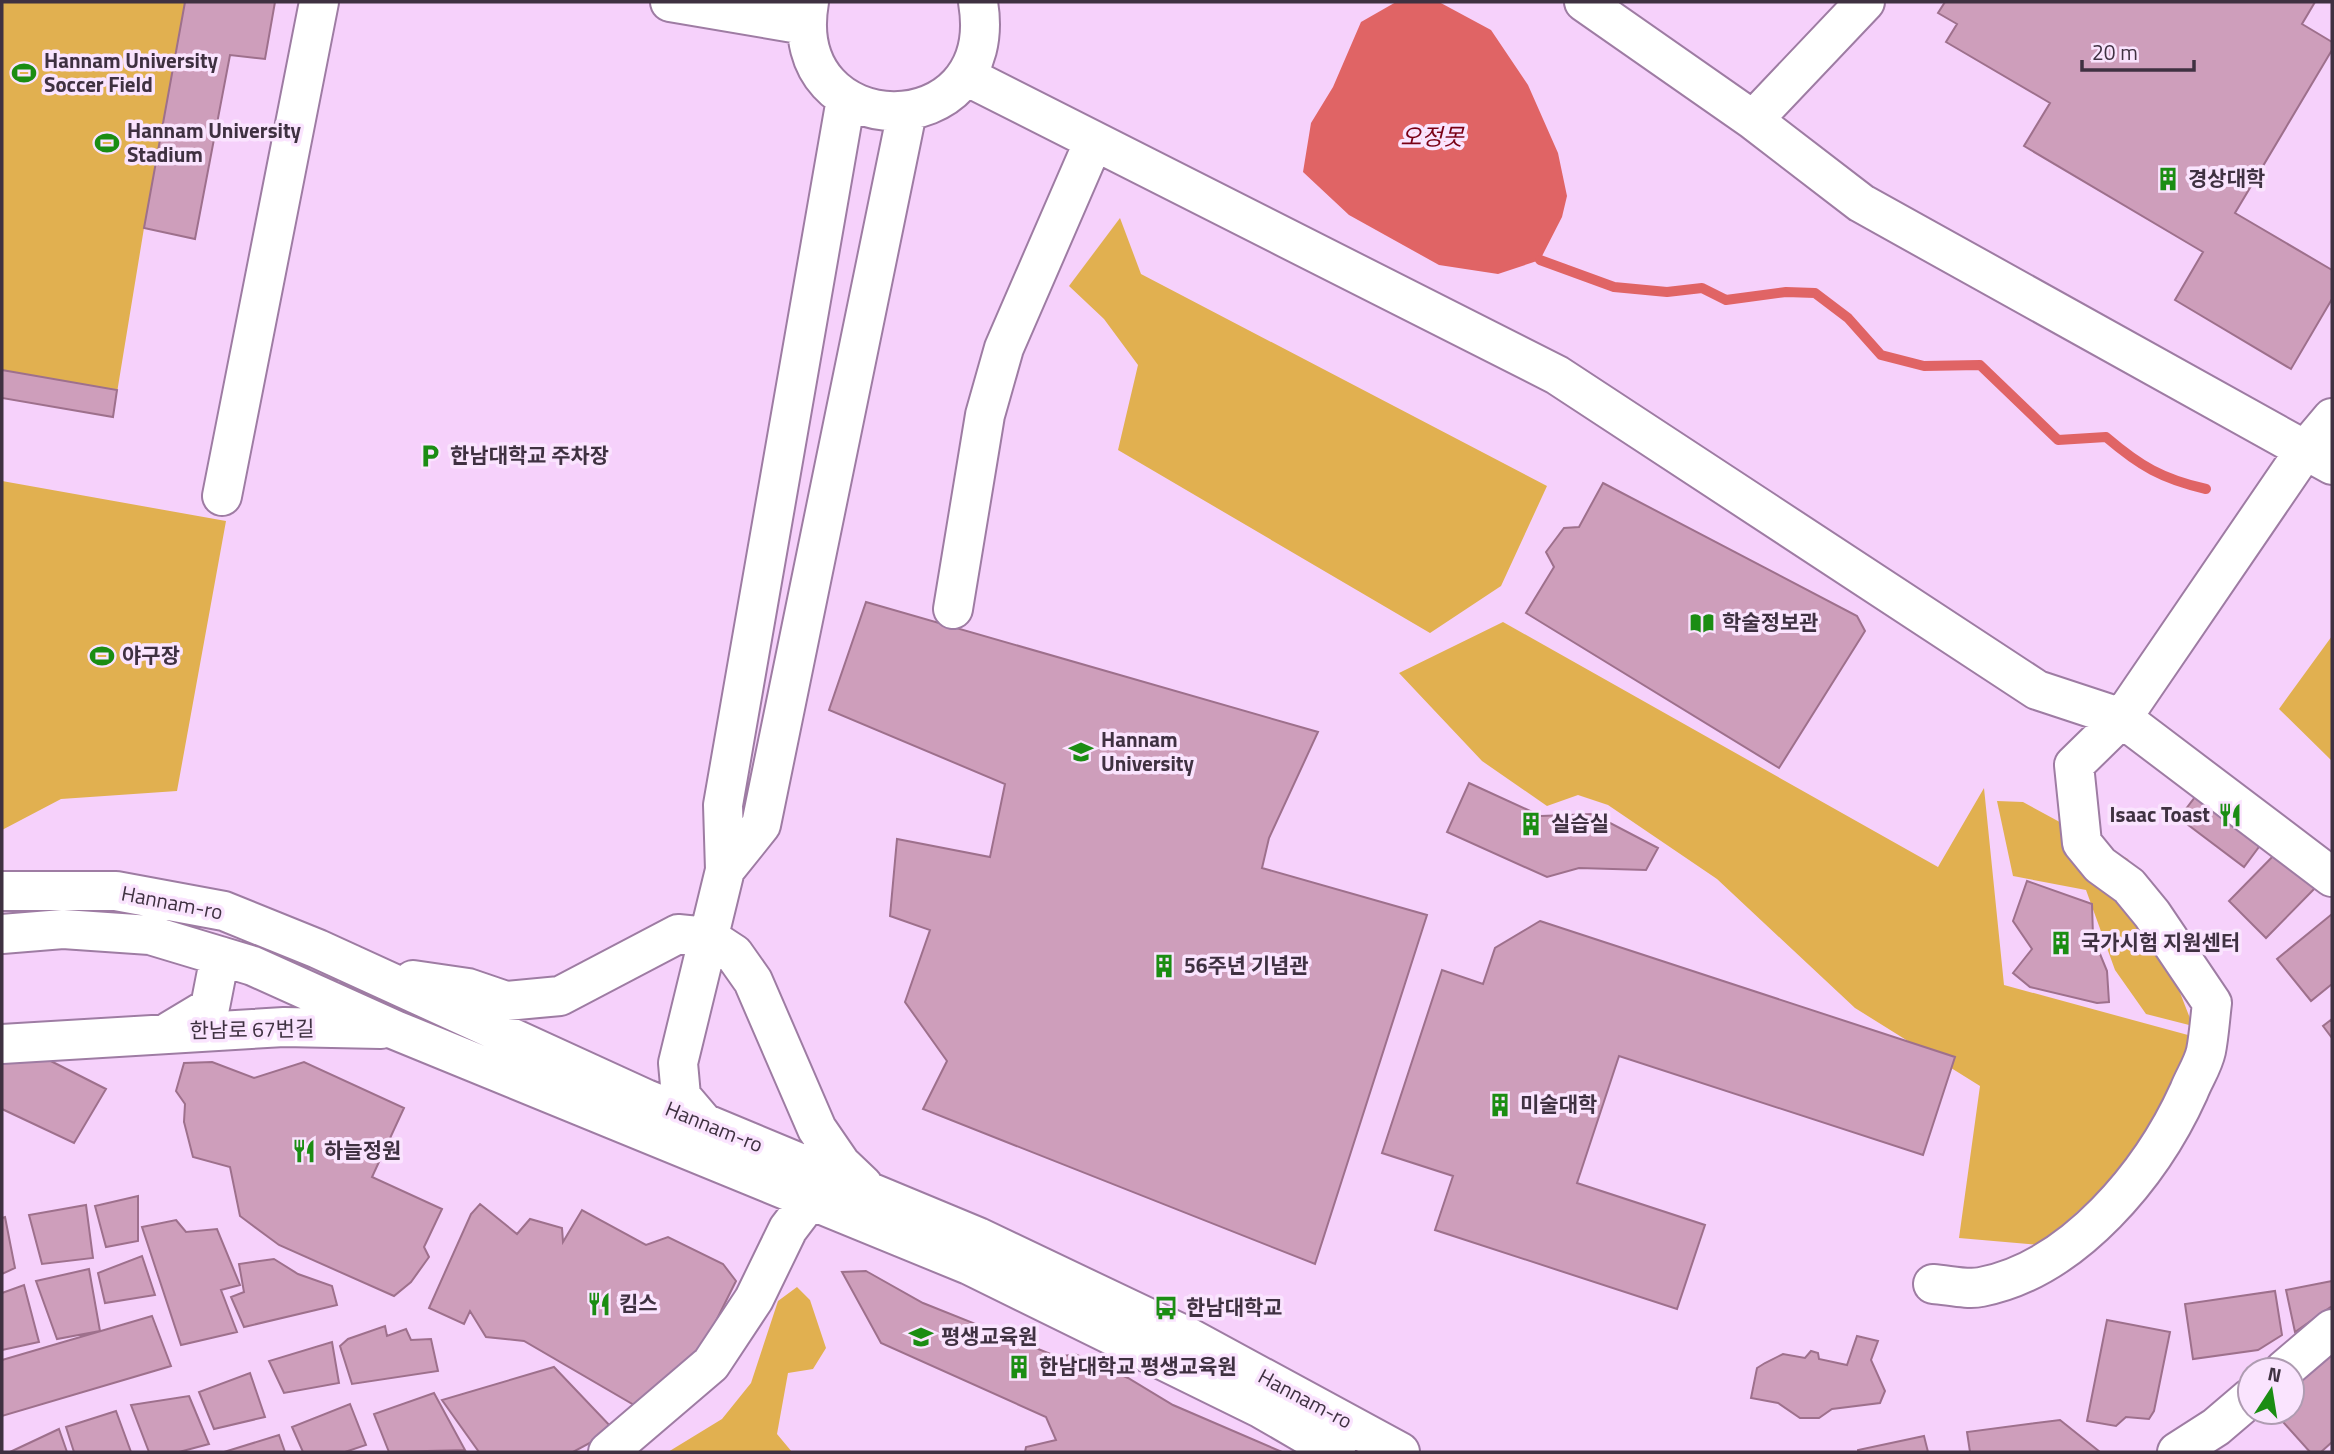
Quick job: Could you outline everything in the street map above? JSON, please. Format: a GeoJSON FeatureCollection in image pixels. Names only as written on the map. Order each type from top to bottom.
{"type":"FeatureCollection","features":[{"type":"Feature","properties":{"kind":"street"},"geometry":{"type":"LineString","coordinates":[[222,496],[319,2]]}},
{"type":"Feature","properties":{"kind":"street"},"geometry":{"type":"LineString","coordinates":[[670,2],[807,13],[810,54],[824,80],[846,99],[865,109],[886,113],[907,112],[929,106],[949,93],[966,76],[980,39],[982,25],[978,2]]}},
{"type":"Feature","properties":{"kind":"street"},"geometry":{"type":"LineString","coordinates":[[1584,2],[1753,120],[1861,203],[2318,457]]}},
{"type":"Feature","properties":{"kind":"street"},"geometry":{"type":"LineString","coordinates":[[1753,120],[1865,2]]}},
{"type":"Feature","properties":{"kind":"street"},"geometry":{"type":"LineString","coordinates":[[966,76],[1093,143],[1557,375],[2037,690],[2122,718],[2332,877]]}},
{"type":"Feature","properties":{"kind":"street"},"geometry":{"type":"LineString","coordinates":[[704,1123],[681,1096],[678,1063],[725,870],[723,805],[846,99]]}},
{"type":"Feature","properties":{"kind":"street"},"geometry":{"type":"LineString","coordinates":[[725,870],[761,825],[907,112]]}},
{"type":"Feature","properties":{"kind":"street"},"geometry":{"type":"LineString","coordinates":[[953,609],[985,415],[1004,348],[1093,143]]}},
{"type":"Feature","properties":{"kind":"street"},"geometry":{"type":"LineString","coordinates":[[1933,1284],[1980,1288],[2037,1268],[2078,1239],[2134,1181],[2154,1155],[2182,1105],[2206,1053],[2211,1003],[2152,914],[2129,886],[2100,865],[2082,843],[2074,765],[2122,718],[2318,457],[2332,418]]}},
{"type":"Feature","properties":{"kind":"street","name":"Hannam-ro"},"geometry":{"type":"LineString","coordinates":[[2,891],[116,891],[224,911],[627,1091],[978,1237],[1188,1337],[1400,1452]]}},
{"type":"Feature","properties":{"kind":"street","name":"Hannam-ro"},"geometry":{"type":"LineString","coordinates":[[2,933],[63,929],[150,935],[253,966],[395,1030],[969,1265],[1262,1409],[1336,1452]]}},
{"type":"Feature","properties":{"kind":"street"},"geometry":{"type":"LineString","coordinates":[[372,975],[468,988],[506,1001],[560,996],[678,934],[708,937],[734,954],[753,981],[817,1129],[841,1164],[870,1192]]}},
{"type":"Feature","properties":{"kind":"street","name":"한남로 67번길"},"geometry":{"type":"LineString","coordinates":[[168,1032],[209,1007],[220,956]]}},
{"type":"Feature","properties":{"kind":"street","name":"한남로 67번길"},"geometry":{"type":"LineString","coordinates":[[168,1032],[284,1027],[395,1030]]}},
{"type":"Feature","properties":{"kind":"street"},"geometry":{"type":"LineString","coordinates":[[2,1044],[168,1032]]}},
{"type":"Feature","properties":{"kind":"street"},"geometry":{"type":"LineString","coordinates":[[627,1091],[660,1088],[678,1063]]}},
{"type":"Feature","properties":{"kind":"street"},"geometry":{"type":"LineString","coordinates":[[608,1452],[712,1364],[754,1299],[788,1229],[810,1199]]}},
{"type":"Feature","properties":{"kind":"street"},"geometry":{"type":"LineString","coordinates":[[2300,1356],[2332,1329]]}},
{"type":"Feature","properties":{"kind":"street"},"geometry":{"type":"LineString","coordinates":[[2177,1452],[2216,1427],[2236,1410]]}},
{"type":"Feature","properties":{"kind":"shaded area","name":"Hannam University Stadium"},"geometry":{"type":"Polygon","coordinates":[[[2,2],[275,2],[265,59],[230,55],[144,228],[113,417],[2,398],[2,2]]]}},
{"type":"Feature","properties":{"kind":"shaded area"},"geometry":{"type":"Polygon","coordinates":[[[1120,218],[1141,274],[1547,486],[1501,586],[1430,633],[1118,450],[1138,365],[1104,319],[1069,286],[1120,218]]]}},
{"type":"Feature","properties":{"kind":"shaded area","name":"야구장"},"geometry":{"type":"Polygon","coordinates":[[[2,481],[226,521],[177,791],[61,799],[2,830],[2,481]]]}},
{"type":"Feature","properties":{"kind":"shaded area"},"geometry":{"type":"Polygon","coordinates":[[[1503,622],[1938,867],[1984,788],[2004,985],[2199,1038],[2144,1152],[2040,1245],[1959,1238],[1980,1086],[1855,1008],[1717,879],[1608,805],[1578,795],[1547,806],[1482,761],[1399,673],[1503,622]]]}},
{"type":"Feature","properties":{"kind":"shaded area"},"geometry":{"type":"Polygon","coordinates":[[[2332,636],[2332,761],[2279,709],[2332,636]]]}},
{"type":"Feature","properties":{"kind":"shaded area"},"geometry":{"type":"Polygon","coordinates":[[[1997,801],[2023,802],[2128,859],[2193,1026],[2146,1014],[2115,970],[2086,890],[2013,876],[1997,801]]]}},
{"type":"Feature","properties":{"kind":"shaded area"},"geometry":{"type":"Polygon","coordinates":[[[797,1287],[810,1300],[826,1348],[813,1369],[788,1373],[777,1434],[792,1452],[668,1452],[722,1419],[751,1383],[778,1301],[797,1287]]]}},
{"type":"Feature","properties":{"kind":"water","name":"오정못"},"geometry":{"type":"Polygon","coordinates":[[[1396,2],[1439,2],[1491,30],[1528,85],[1558,153],[1567,196],[1562,217],[1540,260],[1498,274],[1439,265],[1349,215],[1303,172],[1311,123],[1333,87],[1361,22],[1396,2]]]}},
{"type":"Feature","properties":{"kind":"building"},"geometry":{"type":"Polygon","coordinates":[[[185,2],[275,2],[265,59],[230,55],[195,239],[144,228],[185,2]]]}},
{"type":"Feature","properties":{"kind":"building","name":"경상대학"},"geometry":{"type":"Polygon","coordinates":[[[1945,2],[2315,2],[2302,24],[2332,42],[2332,50],[2235,213],[2332,270],[2332,299],[2291,369],[2175,300],[2203,252],[2024,146],[2050,103],[1946,42],[1957,24],[1938,13],[1945,2]]]}},
{"type":"Feature","properties":{"kind":"building"},"geometry":{"type":"Polygon","coordinates":[[[2,370],[117,390],[113,417],[2,398],[2,370]]]}},
{"type":"Feature","properties":{"kind":"building","name":"학술정보관"},"geometry":{"type":"Polygon","coordinates":[[[1603,483],[1857,616],[1865,631],[1779,768],[1526,613],[1554,567],[1546,552],[1564,528],[1579,527],[1603,483]]]}},
{"type":"Feature","properties":{"kind":"building","name":"56주년 기념관"},"geometry":{"type":"Polygon","coordinates":[[[866,602],[1318,732],[1269,838],[1262,868],[1427,915],[1315,1264],[923,1109],[947,1061],[905,1002],[930,930],[890,916],[897,839],[990,857],[1005,784],[829,710],[866,602]]]}},
{"type":"Feature","properties":{"kind":"building","name":"실습실"},"geometry":{"type":"Polygon","coordinates":[[[1469,783],[1541,816],[1593,814],[1658,848],[1646,870],[1579,868],[1547,877],[1447,832],[1469,783]]]}},
{"type":"Feature","properties":{"kind":"building"},"geometry":{"type":"Polygon","coordinates":[[[2205,784],[2270,832],[2244,867],[2179,818],[2205,784]]]}},
{"type":"Feature","properties":{"kind":"building"},"geometry":{"type":"Polygon","coordinates":[[[2282,847],[2320,883],[2266,938],[2229,901],[2282,847]]]}},
{"type":"Feature","properties":{"kind":"building","name":"국가시험 지원센터"},"geometry":{"type":"Polygon","coordinates":[[[2027,881],[2092,904],[2093,937],[2107,971],[2109,1002],[2097,1003],[2030,987],[2013,973],[2032,949],[2013,921],[2027,881]]]}},
{"type":"Feature","properties":{"kind":"building"},"geometry":{"type":"Polygon","coordinates":[[[2332,914],[2332,984],[2311,1001],[2277,959],[2332,914]]]}},
{"type":"Feature","properties":{"kind":"building","name":"미술대학"},"geometry":{"type":"Polygon","coordinates":[[[1540,921],[1955,1057],[1923,1155],[1619,1056],[1577,1183],[1705,1225],[1677,1309],[1435,1230],[1453,1176],[1382,1153],[1442,970],[1483,984],[1495,948],[1540,921]]]}},
{"type":"Feature","properties":{"kind":"building"},"geometry":{"type":"Polygon","coordinates":[[[2332,1019],[2332,1038],[2323,1026],[2332,1019]]]}},
{"type":"Feature","properties":{"kind":"building"},"geometry":{"type":"Polygon","coordinates":[[[31,1051],[106,1089],[74,1143],[2,1109],[2,1053],[31,1051]]]}},
{"type":"Feature","properties":{"kind":"building"},"geometry":{"type":"Polygon","coordinates":[[[212,1062],[254,1078],[304,1062],[404,1108],[372,1177],[442,1209],[424,1247],[429,1257],[411,1282],[394,1296],[279,1245],[240,1216],[230,1167],[193,1157],[184,1122],[185,1104],[176,1091],[184,1063],[212,1062]]]}},
{"type":"Feature","properties":{"kind":"building"},"geometry":{"type":"Polygon","coordinates":[[[138,1196],[138,1241],[106,1247],[95,1206],[138,1196]]]}},
{"type":"Feature","properties":{"kind":"building"},"geometry":{"type":"Polygon","coordinates":[[[480,1204],[517,1234],[530,1219],[562,1228],[563,1242],[582,1210],[646,1245],[668,1237],[723,1264],[736,1281],[696,1361],[641,1409],[524,1341],[486,1337],[470,1311],[464,1324],[429,1308],[471,1214],[480,1204]]]}},
{"type":"Feature","properties":{"kind":"building"},"geometry":{"type":"Polygon","coordinates":[[[86,1205],[93,1258],[42,1264],[29,1215],[86,1205]]]}},
{"type":"Feature","properties":{"kind":"building"},"geometry":{"type":"Polygon","coordinates":[[[5,1217],[15,1268],[2,1274],[2,1218],[5,1217]]]}},
{"type":"Feature","properties":{"kind":"building"},"geometry":{"type":"Polygon","coordinates":[[[176,1220],[186,1232],[217,1229],[240,1285],[221,1290],[237,1332],[181,1345],[142,1227],[176,1220]]]}},
{"type":"Feature","properties":{"kind":"building"},"geometry":{"type":"Polygon","coordinates":[[[142,1256],[155,1295],[105,1303],[98,1273],[142,1256]]]}},
{"type":"Feature","properties":{"kind":"building"},"geometry":{"type":"Polygon","coordinates":[[[274,1259],[298,1274],[332,1286],[337,1305],[244,1327],[231,1297],[244,1292],[239,1264],[274,1259]]]}},
{"type":"Feature","properties":{"kind":"building"},"geometry":{"type":"Polygon","coordinates":[[[89,1269],[100,1331],[57,1339],[36,1281],[89,1269]]]}},
{"type":"Feature","properties":{"kind":"building","name":"한남대학교 평생교육원"},"geometry":{"type":"Polygon","coordinates":[[[866,1271],[923,1303],[1058,1357],[1075,1354],[1128,1378],[1173,1405],[1282,1452],[1025,1452],[1026,1447],[1056,1440],[1046,1417],[881,1343],[842,1272],[866,1271]]]}},
{"type":"Feature","properties":{"kind":"building"},"geometry":{"type":"Polygon","coordinates":[[[2332,1281],[2332,1306],[2295,1332],[2286,1290],[2332,1281]]]}},
{"type":"Feature","properties":{"kind":"building"},"geometry":{"type":"Polygon","coordinates":[[[24,1285],[39,1342],[2,1350],[2,1293],[24,1285]]]}},
{"type":"Feature","properties":{"kind":"building"},"geometry":{"type":"Polygon","coordinates":[[[2275,1291],[2282,1335],[2258,1350],[2193,1359],[2185,1304],[2275,1291]]]}},
{"type":"Feature","properties":{"kind":"building"},"geometry":{"type":"Polygon","coordinates":[[[152,1316],[171,1366],[2,1416],[2,1360],[152,1316]]]}},
{"type":"Feature","properties":{"kind":"building"},"geometry":{"type":"Polygon","coordinates":[[[2107,1320],[2170,1332],[2154,1411],[2149,1419],[2126,1417],[2116,1426],[2087,1421],[2107,1320]]]}},
{"type":"Feature","properties":{"kind":"building"},"geometry":{"type":"Polygon","coordinates":[[[385,1326],[387,1336],[406,1329],[411,1340],[431,1339],[438,1371],[352,1384],[340,1346],[348,1339],[385,1326]]]}},
{"type":"Feature","properties":{"kind":"building"},"geometry":{"type":"Polygon","coordinates":[[[1857,1336],[1878,1341],[1871,1360],[1885,1391],[1880,1403],[1832,1409],[1819,1418],[1800,1418],[1778,1403],[1751,1398],[1757,1368],[1765,1363],[1783,1354],[1805,1358],[1811,1351],[1818,1353],[1819,1359],[1847,1365],[1857,1336]]]}},
{"type":"Feature","properties":{"kind":"building"},"geometry":{"type":"Polygon","coordinates":[[[2332,1337],[2332,1442],[2321,1452],[2310,1452],[2287,1426],[2306,1426],[2306,1360],[2332,1337]]]}},
{"type":"Feature","properties":{"kind":"building"},"geometry":{"type":"Polygon","coordinates":[[[332,1342],[339,1383],[284,1393],[269,1361],[332,1342]]]}},
{"type":"Feature","properties":{"kind":"building"},"geometry":{"type":"Polygon","coordinates":[[[554,1367],[614,1430],[573,1452],[479,1452],[442,1400],[554,1367]]]}},
{"type":"Feature","properties":{"kind":"building"},"geometry":{"type":"Polygon","coordinates":[[[250,1373],[265,1417],[214,1429],[199,1392],[250,1373]]]}},
{"type":"Feature","properties":{"kind":"building"},"geometry":{"type":"Polygon","coordinates":[[[434,1393],[465,1450],[389,1452],[374,1414],[434,1393]]]}},
{"type":"Feature","properties":{"kind":"building"},"geometry":{"type":"Polygon","coordinates":[[[189,1396],[209,1444],[179,1452],[149,1452],[131,1405],[189,1396]]]}},
{"type":"Feature","properties":{"kind":"building"},"geometry":{"type":"Polygon","coordinates":[[[350,1404],[366,1445],[345,1452],[303,1452],[292,1427],[350,1404]]]}},
{"type":"Feature","properties":{"kind":"building"},"geometry":{"type":"Polygon","coordinates":[[[116,1411],[131,1452],[74,1452],[66,1427],[116,1411]]]}},
{"type":"Feature","properties":{"kind":"building"},"geometry":{"type":"Polygon","coordinates":[[[2060,1420],[2100,1452],[1970,1452],[1967,1432],[2060,1420]]]}},
{"type":"Feature","properties":{"kind":"building"},"geometry":{"type":"Polygon","coordinates":[[[59,1429],[67,1452],[10,1452],[59,1429]]]}},
{"type":"Feature","properties":{"kind":"building"},"geometry":{"type":"Polygon","coordinates":[[[279,1435],[285,1452],[224,1452],[279,1435]]]}},
{"type":"Feature","properties":{"kind":"building"},"geometry":{"type":"Polygon","coordinates":[[[1924,1436],[1928,1452],[1858,1452],[1858,1450],[1924,1436]]]}},
{"type":"Feature","properties":{"kind":"waterway"},"geometry":{"type":"LineString","coordinates":[[1540,260],[1614,287],[1667,292],[1702,288],[1726,300],[1786,292],[1815,293],[1848,318],[1881,355],[1924,366],[1980,365],[2058,440],[2106,437],[2152,470],[2206,489]]}},
{"type":"Feature","properties":{"kind":"place","name":"Hannam University Soccer Field"},"geometry":{"type":"Point","coordinates":[24,73]}},
{"type":"Feature","properties":{"kind":"place","name":"Hannam University Stadium"},"geometry":{"type":"Point","coordinates":[107,143]}},
{"type":"Feature","properties":{"kind":"place","name":"경상대학"},"geometry":{"type":"Point","coordinates":[2168,179]}},
{"type":"Feature","properties":{"kind":"place","name":"한남대학교 주차장"},"geometry":{"type":"Point","coordinates":[430,456]}},
{"type":"Feature","properties":{"kind":"place","name":"학술정보관"},"geometry":{"type":"Point","coordinates":[1702,623]}},
{"type":"Feature","properties":{"kind":"place","name":"야구장"},"geometry":{"type":"Point","coordinates":[102,656]}},
{"type":"Feature","properties":{"kind":"place","name":"Hannam University"},"geometry":{"type":"Point","coordinates":[1081,752]}},
{"type":"Feature","properties":{"kind":"place","name":"Isaac Toast"},"geometry":{"type":"Point","coordinates":[2230,815]}},
{"type":"Feature","properties":{"kind":"place","name":"실습실"},"geometry":{"type":"Point","coordinates":[1531,824]}},
{"type":"Feature","properties":{"kind":"place","name":"국가시험 지원센터"},"geometry":{"type":"Point","coordinates":[2061,943]}},
{"type":"Feature","properties":{"kind":"place","name":"56주년 기념관"},"geometry":{"type":"Point","coordinates":[1164,966]}},
{"type":"Feature","properties":{"kind":"place","name":"미술대학"},"geometry":{"type":"Point","coordinates":[1500,1105]}},
{"type":"Feature","properties":{"kind":"place","name":"하늘정원"},"geometry":{"type":"Point","coordinates":[304,1151]}},
{"type":"Feature","properties":{"kind":"place","name":"킴스"},"geometry":{"type":"Point","coordinates":[599,1304]}},
{"type":"Feature","properties":{"kind":"place","name":"한남대학교"},"geometry":{"type":"Point","coordinates":[1166,1308]}},
{"type":"Feature","properties":{"kind":"place","name":"평생교육원"},"geometry":{"type":"Point","coordinates":[921,1337]}},
{"type":"Feature","properties":{"kind":"place","name":"한남대학교 평생교육원"},"geometry":{"type":"Point","coordinates":[1019,1367]}}]}
